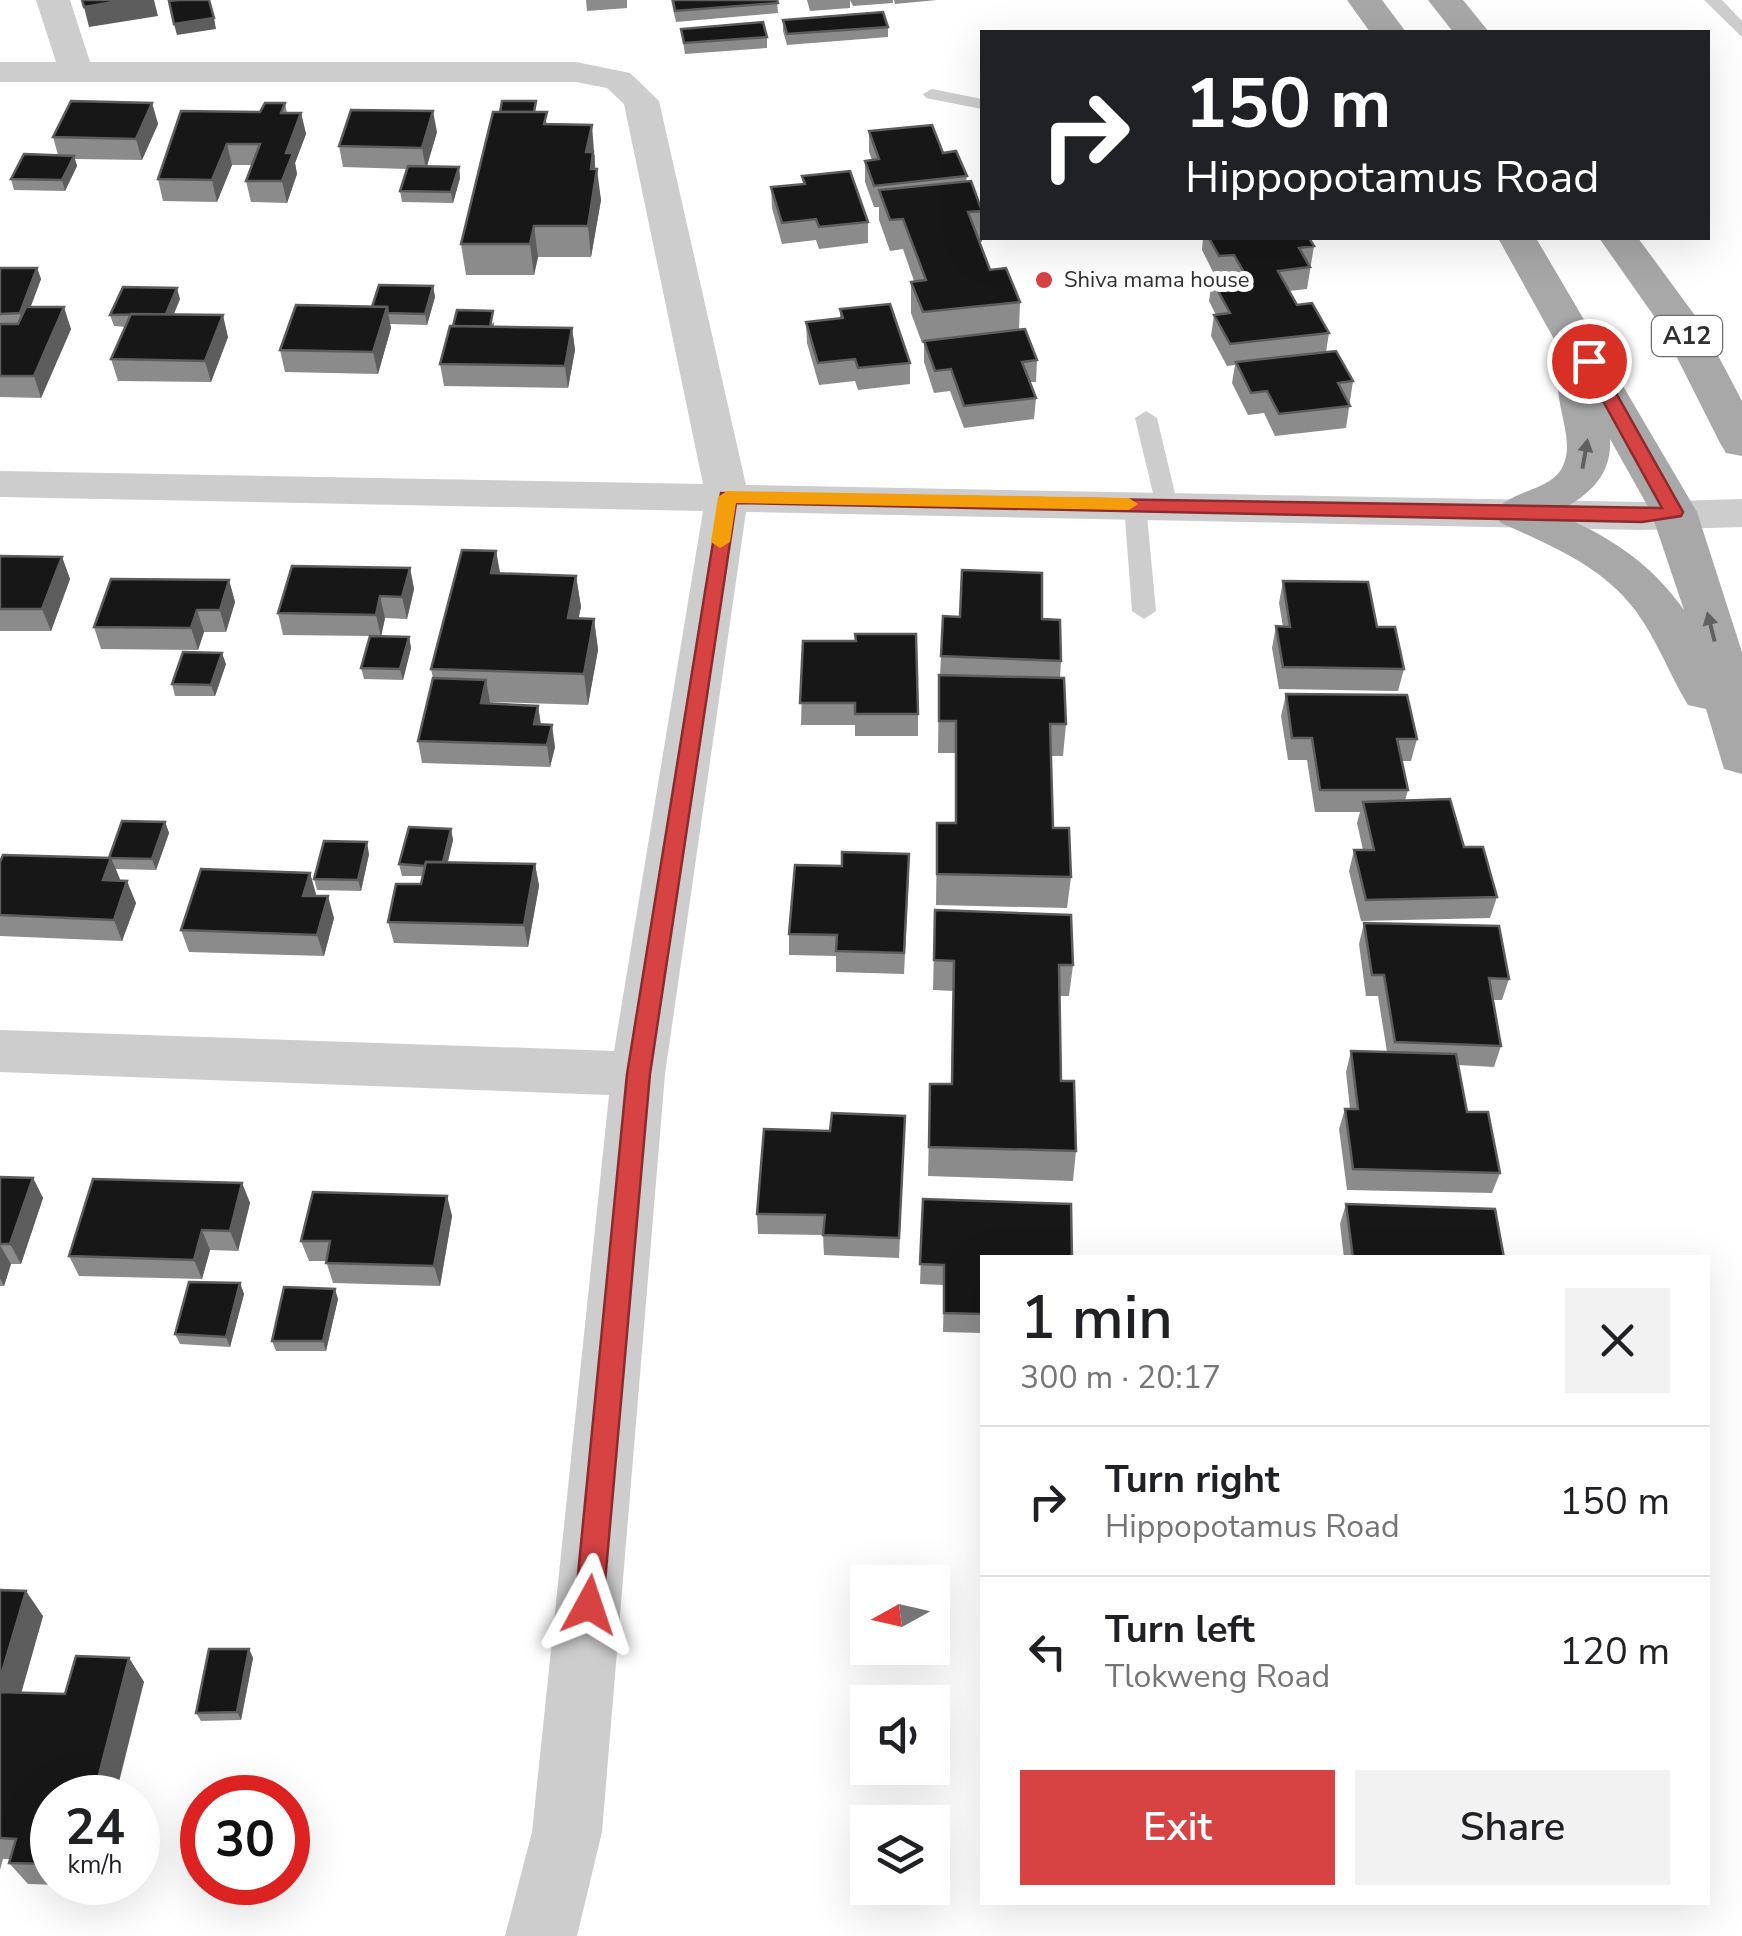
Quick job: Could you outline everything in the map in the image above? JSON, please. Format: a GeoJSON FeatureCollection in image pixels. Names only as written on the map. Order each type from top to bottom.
{"type":"FeatureCollection","features":[{"type":"Feature","properties":{"kind":"main road"},"geometry":{"type":"LineString","coordinates":[[1364,0],[1386,30]]}},
{"type":"Feature","properties":{"kind":"main road"},"geometry":{"type":"LineString","coordinates":[[1445,0],[1469,30]]}},
{"type":"Feature","properties":{"kind":"main road"},"geometry":{"type":"LineString","coordinates":[[1518,240],[1674,512],[1710,618],[1742,756]]}},
{"type":"Feature","properties":{"kind":"main road","name":"A12"},"geometry":{"type":"LineString","coordinates":[[1619,240],[1681,325],[1742,443]]}},
{"type":"Feature","properties":{"kind":"main road"},"geometry":{"type":"LineString","coordinates":[[1516,513],[1570,488],[1586,466],[1590,443],[1581,405],[1582,353],[1557,302]]}},
{"type":"Feature","properties":{"kind":"main road"},"geometry":{"type":"LineString","coordinates":[[1681,325],[1742,380]]}},
{"type":"Feature","properties":{"kind":"main road"},"geometry":{"type":"LineString","coordinates":[[1516,513],[1595,546],[1643,584],[1672,627],[1742,766]]}},
{"type":"Feature","properties":{"kind":"street"},"geometry":{"type":"LineString","coordinates":[[53,0],[77,74]]}},
{"type":"Feature","properties":{"kind":"street"},"geometry":{"type":"LineString","coordinates":[[0,72],[576,72],[618,80],[640,101],[727,497],[638,1074],[568,1832],[541,1936]]}},
{"type":"Feature","properties":{"kind":"street"},"geometry":{"type":"LineString","coordinates":[[0,484],[1516,513],[1742,513]]}},
{"type":"Feature","properties":{"kind":"street"},"geometry":{"type":"LineString","coordinates":[[0,1051],[638,1074]]}},
{"type":"Feature","properties":{"kind":"lane"},"geometry":{"type":"LineString","coordinates":[[1713,0],[1742,32]]}},
{"type":"Feature","properties":{"kind":"lane"},"geometry":{"type":"LineString","coordinates":[[932,94],[980,104]]}},
{"type":"Feature","properties":{"kind":"lane"},"geometry":{"type":"LineString","coordinates":[[1144,612],[1151,505],[1146,418]]}},
{"type":"Feature","properties":{"kind":"building"},"geometry":{"type":"Polygon","coordinates":[[[82,0],[126,0],[84,7],[82,0]]]}},
{"type":"Feature","properties":{"kind":"building"},"geometry":{"type":"Polygon","coordinates":[[[209,0],[214,18],[174,24],[169,1],[209,0]]]}},
{"type":"Feature","properties":{"kind":"building"},"geometry":{"type":"Polygon","coordinates":[[[673,0],[777,0],[778,3],[675,11],[673,0]]]}},
{"type":"Feature","properties":{"kind":"building"},"geometry":{"type":"Polygon","coordinates":[[[883,12],[888,27],[787,34],[783,20],[883,12]]]}},
{"type":"Feature","properties":{"kind":"building"},"geometry":{"type":"Polygon","coordinates":[[[763,22],[767,37],[684,43],[681,29],[763,22]]]}},
{"type":"Feature","properties":{"kind":"building"},"geometry":{"type":"Polygon","coordinates":[[[71,101],[152,103],[136,139],[53,137],[71,101]]]}},
{"type":"Feature","properties":{"kind":"building"},"geometry":{"type":"Polygon","coordinates":[[[502,101],[536,101],[534,112],[500,112],[502,101]]]}},
{"type":"Feature","properties":{"kind":"building"},"geometry":{"type":"Polygon","coordinates":[[[265,103],[285,103],[281,113],[301,113],[286,153],[293,153],[282,181],[246,181],[260,144],[227,144],[212,180],[158,179],[181,111],[260,112],[265,103]]]}},
{"type":"Feature","properties":{"kind":"building"},"geometry":{"type":"Polygon","coordinates":[[[351,110],[433,111],[422,148],[339,146],[351,110]]]}},
{"type":"Feature","properties":{"kind":"building"},"geometry":{"type":"Polygon","coordinates":[[[493,112],[547,112],[544,124],[592,125],[586,152],[593,152],[591,169],[597,169],[588,226],[534,226],[530,244],[461,244],[493,112]]]}},
{"type":"Feature","properties":{"kind":"building"},"geometry":{"type":"Polygon","coordinates":[[[932,125],[943,153],[956,151],[967,176],[874,186],[865,161],[879,159],[869,131],[932,125]]]}},
{"type":"Feature","properties":{"kind":"building"},"geometry":{"type":"Polygon","coordinates":[[[24,154],[74,156],[62,180],[11,179],[24,154]]]}},
{"type":"Feature","properties":{"kind":"building"},"geometry":{"type":"Polygon","coordinates":[[[408,166],[459,167],[451,192],[400,191],[408,166]]]}},
{"type":"Feature","properties":{"kind":"building"},"geometry":{"type":"Polygon","coordinates":[[[850,171],[868,222],[819,227],[816,219],[782,223],[771,187],[805,184],[802,176],[850,171]]]}},
{"type":"Feature","properties":{"kind":"building"},"geometry":{"type":"Polygon","coordinates":[[[971,181],[980,211],[968,212],[990,270],[1006,268],[1020,302],[923,312],[911,282],[926,280],[903,219],[890,220],[879,190],[971,181]]]}},
{"type":"Feature","properties":{"kind":"building"},"geometry":{"type":"Polygon","coordinates":[[[1210,240],[1310,240],[1314,246],[1299,248],[1310,267],[1278,271],[1297,305],[1312,303],[1329,333],[1230,344],[1214,315],[1230,313],[1212,280],[1246,276],[1234,255],[1219,256],[1210,240]]]}},
{"type":"Feature","properties":{"kind":"building"},"geometry":{"type":"Polygon","coordinates":[[[0,268],[37,268],[20,313],[0,314],[0,268]]]}},
{"type":"Feature","properties":{"kind":"building"},"geometry":{"type":"Polygon","coordinates":[[[379,285],[433,286],[425,314],[388,313],[387,307],[372,307],[379,285]]]}},
{"type":"Feature","properties":{"kind":"building"},"geometry":{"type":"Polygon","coordinates":[[[123,287],[177,288],[166,314],[110,315],[123,287]]]}},
{"type":"Feature","properties":{"kind":"building"},"geometry":{"type":"Polygon","coordinates":[[[890,304],[910,363],[858,368],[855,359],[818,363],[806,322],[843,318],[840,309],[890,304]]]}},
{"type":"Feature","properties":{"kind":"building"},"geometry":{"type":"Polygon","coordinates":[[[296,305],[387,307],[373,352],[280,350],[296,305]]]}},
{"type":"Feature","properties":{"kind":"building"},"geometry":{"type":"Polygon","coordinates":[[[26,307],[64,307],[34,376],[0,376],[0,324],[18,324],[26,307]]]}},
{"type":"Feature","properties":{"kind":"building"},"geometry":{"type":"Polygon","coordinates":[[[457,310],[493,311],[490,327],[453,326],[457,310]]]}},
{"type":"Feature","properties":{"kind":"building"},"geometry":{"type":"Polygon","coordinates":[[[131,314],[223,315],[205,361],[111,359],[131,314]]]}},
{"type":"Feature","properties":{"kind":"building"},"geometry":{"type":"Polygon","coordinates":[[[450,326],[572,328],[565,366],[440,364],[450,326]]]}},
{"type":"Feature","properties":{"kind":"building"},"geometry":{"type":"Polygon","coordinates":[[[1025,329],[1037,360],[1022,362],[1036,398],[964,406],[951,369],[935,371],[924,341],[1025,329]]]}},
{"type":"Feature","properties":{"kind":"building"},"geometry":{"type":"Polygon","coordinates":[[[1336,351],[1353,381],[1338,383],[1350,406],[1279,414],[1267,391],[1251,393],[1236,362],[1336,351]]]}},
{"type":"Feature","properties":{"kind":"building"},"geometry":{"type":"Polygon","coordinates":[[[462,550],[496,551],[491,573],[576,576],[568,618],[594,619],[584,674],[431,669],[462,550]]]}},
{"type":"Feature","properties":{"kind":"building"},"geometry":{"type":"Polygon","coordinates":[[[0,556],[62,557],[42,609],[0,609],[0,556]]]}},
{"type":"Feature","properties":{"kind":"building"},"geometry":{"type":"Polygon","coordinates":[[[292,566],[410,568],[402,597],[380,596],[376,615],[278,613],[292,566]]]}},
{"type":"Feature","properties":{"kind":"building"},"geometry":{"type":"Polygon","coordinates":[[[962,570],[1042,573],[1042,619],[1060,620],[1061,661],[941,656],[943,616],[960,617],[962,570]]]}},
{"type":"Feature","properties":{"kind":"building"},"geometry":{"type":"Polygon","coordinates":[[[111,579],[229,580],[220,610],[197,610],[191,628],[94,627],[111,579]]]}},
{"type":"Feature","properties":{"kind":"building"},"geometry":{"type":"Polygon","coordinates":[[[1283,581],[1368,582],[1377,627],[1395,627],[1404,669],[1283,667],[1276,626],[1290,627],[1283,581]]]}},
{"type":"Feature","properties":{"kind":"building"},"geometry":{"type":"Polygon","coordinates":[[[855,634],[916,634],[918,714],[855,714],[855,703],[800,703],[803,641],[856,641],[855,634]]]}},
{"type":"Feature","properties":{"kind":"building"},"geometry":{"type":"Polygon","coordinates":[[[370,636],[409,637],[400,669],[361,668],[370,636]]]}},
{"type":"Feature","properties":{"kind":"building"},"geometry":{"type":"Polygon","coordinates":[[[183,652],[222,653],[211,685],[172,684],[183,652]]]}},
{"type":"Feature","properties":{"kind":"building"},"geometry":{"type":"Polygon","coordinates":[[[939,675],[1064,678],[1066,724],[1050,724],[1053,828],[1069,828],[1071,877],[937,874],[937,823],[956,823],[956,721],[939,721],[939,675]]]}},
{"type":"Feature","properties":{"kind":"building"},"geometry":{"type":"Polygon","coordinates":[[[433,678],[486,680],[481,703],[538,706],[534,724],[552,725],[547,745],[418,741],[433,678]]]}},
{"type":"Feature","properties":{"kind":"building"},"geometry":{"type":"Polygon","coordinates":[[[1286,694],[1407,695],[1417,739],[1397,739],[1408,790],[1320,790],[1312,738],[1292,738],[1286,694]]]}},
{"type":"Feature","properties":{"kind":"building"},"geometry":{"type":"Polygon","coordinates":[[[1450,799],[1464,847],[1483,847],[1497,897],[1366,900],[1354,850],[1374,850],[1363,802],[1450,799]]]}},
{"type":"Feature","properties":{"kind":"building"},"geometry":{"type":"Polygon","coordinates":[[[122,821],[165,822],[152,859],[109,858],[122,821]]]}},
{"type":"Feature","properties":{"kind":"building"},"geometry":{"type":"Polygon","coordinates":[[[409,827],[451,829],[443,862],[426,862],[425,866],[399,864],[409,827]]]}},
{"type":"Feature","properties":{"kind":"building"},"geometry":{"type":"Polygon","coordinates":[[[324,841],[367,842],[358,880],[314,879],[324,841]]]}},
{"type":"Feature","properties":{"kind":"building"},"geometry":{"type":"Polygon","coordinates":[[[842,852],[909,854],[904,953],[836,951],[837,935],[789,934],[795,865],[842,866],[842,852]]]}},
{"type":"Feature","properties":{"kind":"building"},"geometry":{"type":"Polygon","coordinates":[[[3,855],[111,858],[103,880],[127,881],[114,920],[0,915],[3,855]]]}},
{"type":"Feature","properties":{"kind":"building"},"geometry":{"type":"Polygon","coordinates":[[[426,862],[535,864],[524,925],[388,922],[396,884],[421,884],[426,862]]]}},
{"type":"Feature","properties":{"kind":"building"},"geometry":{"type":"Polygon","coordinates":[[[201,869],[310,873],[303,896],[328,896],[317,935],[181,930],[201,869]]]}},
{"type":"Feature","properties":{"kind":"building"},"geometry":{"type":"Polygon","coordinates":[[[935,910],[1071,915],[1073,965],[1059,965],[1061,1081],[1074,1081],[1076,1151],[929,1147],[930,1084],[952,1084],[954,961],[934,960],[935,910]]]}},
{"type":"Feature","properties":{"kind":"building"},"geometry":{"type":"Polygon","coordinates":[[[1364,923],[1499,926],[1509,979],[1489,978],[1501,1046],[1395,1042],[1384,975],[1372,975],[1364,923]]]}},
{"type":"Feature","properties":{"kind":"building"},"geometry":{"type":"Polygon","coordinates":[[[1351,1051],[1456,1054],[1467,1112],[1488,1112],[1500,1173],[1353,1169],[1345,1109],[1358,1109],[1351,1051]]]}},
{"type":"Feature","properties":{"kind":"building"},"geometry":{"type":"Polygon","coordinates":[[[832,1113],[905,1116],[899,1238],[823,1235],[825,1215],[757,1214],[764,1129],[830,1131],[832,1113]]]}},
{"type":"Feature","properties":{"kind":"building"},"geometry":{"type":"Polygon","coordinates":[[[0,1177],[33,1178],[10,1244],[0,1244],[0,1177]]]}},
{"type":"Feature","properties":{"kind":"building"},"geometry":{"type":"Polygon","coordinates":[[[93,1179],[242,1183],[230,1231],[202,1230],[194,1260],[69,1256],[93,1179]]]}},
{"type":"Feature","properties":{"kind":"building"},"geometry":{"type":"Polygon","coordinates":[[[313,1192],[447,1196],[434,1266],[326,1263],[330,1241],[301,1241],[313,1192]]]}},
{"type":"Feature","properties":{"kind":"building"},"geometry":{"type":"Polygon","coordinates":[[[923,1199],[1071,1204],[1072,1255],[980,1255],[980,1314],[944,1313],[944,1265],[920,1264],[923,1199]]]}},
{"type":"Feature","properties":{"kind":"building"},"geometry":{"type":"Polygon","coordinates":[[[1346,1204],[1495,1209],[1503,1255],[1353,1255],[1346,1204]]]}},
{"type":"Feature","properties":{"kind":"building"},"geometry":{"type":"Polygon","coordinates":[[[189,1282],[240,1283],[226,1337],[175,1334],[189,1282]]]}},
{"type":"Feature","properties":{"kind":"building"},"geometry":{"type":"Polygon","coordinates":[[[284,1287],[335,1289],[323,1341],[272,1341],[284,1287]]]}},
{"type":"Feature","properties":{"kind":"building"},"geometry":{"type":"Polygon","coordinates":[[[0,1590],[26,1591],[0,1679],[0,1590]]]}},
{"type":"Feature","properties":{"kind":"building"},"geometry":{"type":"Polygon","coordinates":[[[209,1649],[249,1649],[237,1712],[196,1713],[209,1649]]]}},
{"type":"Feature","properties":{"kind":"building"},"geometry":{"type":"Polygon","coordinates":[[[76,1656],[129,1658],[99,1775],[30,1775],[30,1863],[9,1863],[16,1839],[0,1838],[0,1692],[65,1694],[76,1656]]]}},
{"type":"Feature","properties":{"kind":"slow traffic"},"geometry":{"type":"LineString","coordinates":[[720,542],[727,497],[1129,504]]}},
{"type":"Feature","properties":{"kind":"place","name":"Shiva mama house"},"geometry":{"type":"Point","coordinates":[1044,280]}},
{"type":"Feature","properties":{"kind":"route"},"geometry":{"type":"LineString","coordinates":[[589,1605],[638,1074],[727,497],[1642,516],[1674,512],[1589,361]]}}]}
